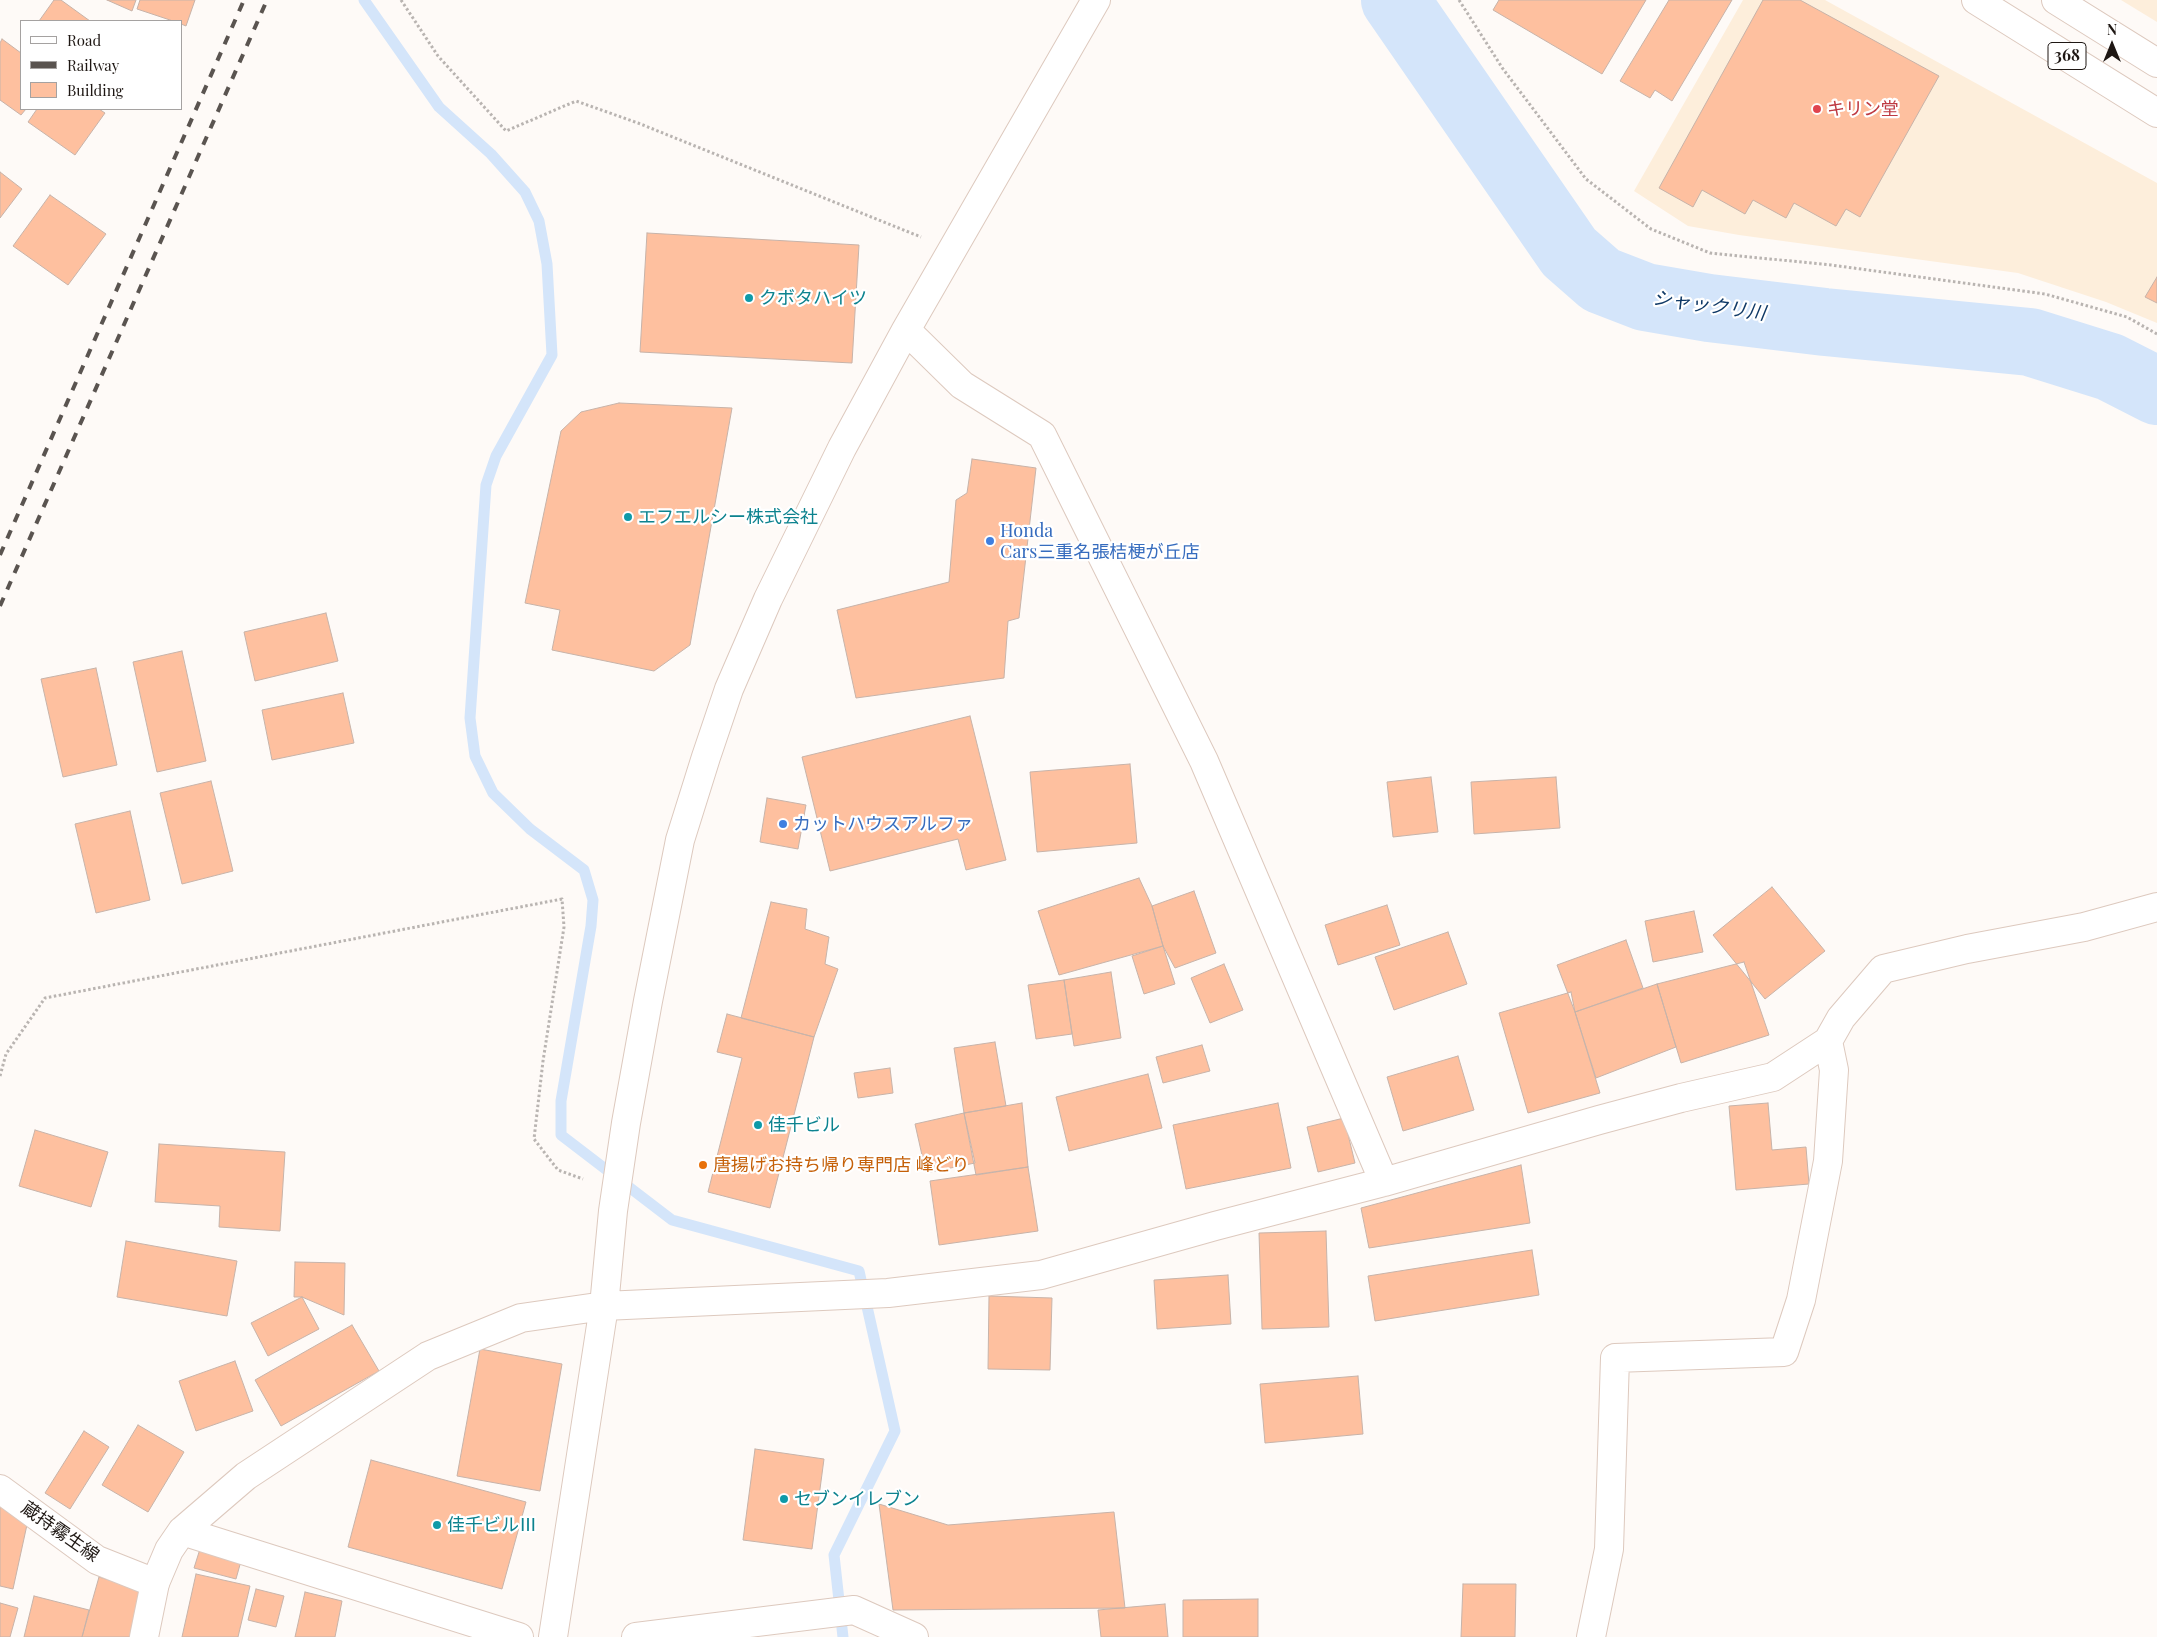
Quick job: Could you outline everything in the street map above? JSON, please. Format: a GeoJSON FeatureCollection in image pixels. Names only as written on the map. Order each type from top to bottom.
{"type":"FeatureCollection","features":[{"type":"Feature","properties":{"kind":"main road"},"geometry":{"type":"LineString","coordinates":[[553,1637],[604,1306],[614,1201],[648,1001],[680,840],[728,689],[768,600],[842,448],[906,330],[1096,0]]}},
{"type":"Feature","properties":{"kind":"main road","name":"368"},"geometry":{"type":"LineString","coordinates":[[1976,0],[2157,113]]}},
{"type":"Feature","properties":{"kind":"main road","name":"368"},"geometry":{"type":"LineString","coordinates":[[2056,0],[2157,63]]}},
{"type":"Feature","properties":{"kind":"main road"},"geometry":{"type":"LineString","coordinates":[[906,330],[962,385],[1042,435],[1204,761],[1384,1182]]}},
{"type":"Feature","properties":{"kind":"main road"},"geometry":{"type":"LineString","coordinates":[[144,1637],[155,1583],[169,1550],[182,1531],[246,1476],[428,1356],[521,1318],[604,1306],[888,1293],[1041,1274],[1384,1182],[1599,1120],[1681,1098],[1773,1077],[1828,1041],[1841,1018],[1883,968],[1967,949],[2084,927],[2157,907]]}},
{"type":"Feature","properties":{"kind":"main road"},"geometry":{"type":"LineString","coordinates":[[1591,1637],[1609,1549],[1615,1358],[1784,1352],[1801,1300],[1828,1161],[1834,1070],[1828,1041]]}},
{"type":"Feature","properties":{"kind":"main road","name":"蔵持霧生線"},"geometry":{"type":"LineString","coordinates":[[0,1489],[97,1560],[155,1583]]}},
{"type":"Feature","properties":{"kind":"main road"},"geometry":{"type":"LineString","coordinates":[[182,1531],[519,1637]]}},
{"type":"Feature","properties":{"kind":"main road"},"geometry":{"type":"LineString","coordinates":[[636,1637],[854,1610],[914,1637]]}},
{"type":"Feature","properties":{"kind":"path"},"geometry":{"type":"LineString","coordinates":[[401,0],[438,56],[506,130],[576,101],[638,123],[953,250]]}},
{"type":"Feature","properties":{"kind":"path"},"geometry":{"type":"LineString","coordinates":[[1459,0],[1503,69],[1586,179],[1651,229],[1710,253],[1830,265],[2045,294],[2127,317],[2157,334]]}},
{"type":"Feature","properties":{"kind":"path"},"geometry":{"type":"LineString","coordinates":[[0,1076],[6,1054],[45,998],[562,899],[564,927],[543,1061],[534,1139],[558,1170],[614,1201]]}},
{"type":"Feature","properties":{"kind":"shaded area"},"geometry":{"type":"Polygon","coordinates":[[[1743,0],[1825,0],[2157,183],[2157,323],[2106,302],[2018,273],[1739,235],[1688,226],[1634,191],[1743,0]]]}},
{"type":"Feature","properties":{"kind":"shaded area"},"geometry":{"type":"Polygon","coordinates":[[[2121,0],[2157,0],[2157,22],[2121,0]]]}},
{"type":"Feature","properties":{"kind":"building"},"geometry":{"type":"Polygon","coordinates":[[[54,0],[61,0],[89,20],[40,20],[54,0]]]}},
{"type":"Feature","properties":{"kind":"building"},"geometry":{"type":"Polygon","coordinates":[[[107,0],[136,0],[132,11],[107,0]]]}},
{"type":"Feature","properties":{"kind":"building"},"geometry":{"type":"Polygon","coordinates":[[[140,0],[195,0],[186,26],[182,24],[182,20],[170,20],[137,9],[140,0]]]}},
{"type":"Feature","properties":{"kind":"building"},"geometry":{"type":"Polygon","coordinates":[[[1499,0],[1646,0],[1602,74],[1493,10],[1499,0]]]}},
{"type":"Feature","properties":{"kind":"building"},"geometry":{"type":"Polygon","coordinates":[[[1669,0],[1732,0],[1672,101],[1655,90],[1650,98],[1620,81],[1669,0]]]}},
{"type":"Feature","properties":{"kind":"building"},"geometry":{"type":"Polygon","coordinates":[[[1763,0],[1800,0],[1939,76],[1860,217],[1846,209],[1836,226],[1794,203],[1786,218],[1753,200],[1745,214],[1702,190],[1693,207],[1659,188],[1763,0]]]}},
{"type":"Feature","properties":{"kind":"building"},"geometry":{"type":"Polygon","coordinates":[[[2,39],[20,52],[20,110],[25,110],[21,115],[0,100],[0,43],[2,39]]]}},
{"type":"Feature","properties":{"kind":"building"},"geometry":{"type":"Polygon","coordinates":[[[36,110],[100,110],[105,113],[75,155],[28,122],[36,110]]]}},
{"type":"Feature","properties":{"kind":"building"},"geometry":{"type":"Polygon","coordinates":[[[0,172],[22,189],[0,218],[0,172]]]}},
{"type":"Feature","properties":{"kind":"building"},"geometry":{"type":"Polygon","coordinates":[[[50,195],[106,234],[68,285],[13,246],[50,195]]]}},
{"type":"Feature","properties":{"kind":"building","name":"クボタハイツ"},"geometry":{"type":"Polygon","coordinates":[[[647,233],[859,245],[852,363],[640,352],[647,233]]]}},
{"type":"Feature","properties":{"kind":"building"},"geometry":{"type":"Polygon","coordinates":[[[2157,277],[2157,303],[2145,297],[2157,277]]]}},
{"type":"Feature","properties":{"kind":"building","name":"エフエルシー株式会社"},"geometry":{"type":"Polygon","coordinates":[[[619,403],[732,408],[690,645],[654,671],[552,650],[560,610],[525,603],[561,431],[581,412],[619,403]]]}},
{"type":"Feature","properties":{"kind":"building","name":"Honda Cars三重名張桔梗が丘店"},"geometry":{"type":"Polygon","coordinates":[[[972,459],[1036,468],[1019,618],[1008,621],[1004,678],[856,698],[837,610],[949,582],[956,500],[967,493],[972,459]]]}},
{"type":"Feature","properties":{"kind":"building"},"geometry":{"type":"Polygon","coordinates":[[[326,613],[338,661],[255,681],[244,632],[326,613]]]}},
{"type":"Feature","properties":{"kind":"building"},"geometry":{"type":"Polygon","coordinates":[[[182,651],[206,761],[157,772],[133,662],[182,651]]]}},
{"type":"Feature","properties":{"kind":"building"},"geometry":{"type":"Polygon","coordinates":[[[96,668],[117,765],[63,777],[41,679],[96,668]]]}},
{"type":"Feature","properties":{"kind":"building"},"geometry":{"type":"Polygon","coordinates":[[[343,693],[354,743],[272,760],[262,710],[343,693]]]}},
{"type":"Feature","properties":{"kind":"building"},"geometry":{"type":"Polygon","coordinates":[[[970,716],[1006,860],[966,870],[958,839],[830,871],[802,757],[970,716]]]}},
{"type":"Feature","properties":{"kind":"building"},"geometry":{"type":"Polygon","coordinates":[[[1130,764],[1137,843],[1037,852],[1030,772],[1130,764]]]}},
{"type":"Feature","properties":{"kind":"building"},"geometry":{"type":"Polygon","coordinates":[[[1431,777],[1438,832],[1393,837],[1387,782],[1431,777]]]}},
{"type":"Feature","properties":{"kind":"building"},"geometry":{"type":"Polygon","coordinates":[[[1556,777],[1560,828],[1474,834],[1471,782],[1556,777]]]}},
{"type":"Feature","properties":{"kind":"building"},"geometry":{"type":"Polygon","coordinates":[[[211,781],[233,871],[182,884],[160,793],[211,781]]]}},
{"type":"Feature","properties":{"kind":"building","name":"カットハウスアルファ"},"geometry":{"type":"Polygon","coordinates":[[[767,798],[806,805],[798,849],[760,842],[767,798]]]}},
{"type":"Feature","properties":{"kind":"building"},"geometry":{"type":"Polygon","coordinates":[[[130,811],[150,900],[96,913],[75,824],[130,811]]]}},
{"type":"Feature","properties":{"kind":"building"},"geometry":{"type":"Polygon","coordinates":[[[1139,878],[1152,906],[1163,946],[1059,975],[1038,911],[1139,878]]]}},
{"type":"Feature","properties":{"kind":"building"},"geometry":{"type":"Polygon","coordinates":[[[1772,887],[1825,951],[1765,999],[1713,935],[1772,887]]]}},
{"type":"Feature","properties":{"kind":"building"},"geometry":{"type":"Polygon","coordinates":[[[1194,891],[1216,953],[1175,968],[1163,946],[1152,906],[1194,891]]]}},
{"type":"Feature","properties":{"kind":"building"},"geometry":{"type":"Polygon","coordinates":[[[771,902],[807,909],[805,929],[829,937],[825,964],[838,969],[814,1037],[741,1018],[771,902]]]}},
{"type":"Feature","properties":{"kind":"building"},"geometry":{"type":"Polygon","coordinates":[[[1387,905],[1400,945],[1338,965],[1325,925],[1387,905]]]}},
{"type":"Feature","properties":{"kind":"building"},"geometry":{"type":"Polygon","coordinates":[[[1694,911],[1703,952],[1653,962],[1645,921],[1694,911]]]}},
{"type":"Feature","properties":{"kind":"building"},"geometry":{"type":"Polygon","coordinates":[[[1448,932],[1467,984],[1394,1010],[1375,957],[1448,932]]]}},
{"type":"Feature","properties":{"kind":"building"},"geometry":{"type":"Polygon","coordinates":[[[1626,940],[1643,988],[1575,1012],[1557,965],[1626,940]]]}},
{"type":"Feature","properties":{"kind":"building"},"geometry":{"type":"Polygon","coordinates":[[[1163,946],[1175,984],[1144,994],[1132,956],[1163,946]]]}},
{"type":"Feature","properties":{"kind":"building"},"geometry":{"type":"Polygon","coordinates":[[[1744,962],[1769,1035],[1681,1063],[1657,984],[1744,962]]]}},
{"type":"Feature","properties":{"kind":"building"},"geometry":{"type":"Polygon","coordinates":[[[1224,964],[1243,1010],[1210,1023],[1191,978],[1224,964]]]}},
{"type":"Feature","properties":{"kind":"building"},"geometry":{"type":"Polygon","coordinates":[[[1111,972],[1121,1038],[1074,1046],[1064,980],[1111,972]]]}},
{"type":"Feature","properties":{"kind":"building"},"geometry":{"type":"Polygon","coordinates":[[[1064,980],[1072,1034],[1036,1039],[1028,985],[1064,980]]]}},
{"type":"Feature","properties":{"kind":"building"},"geometry":{"type":"Polygon","coordinates":[[[1657,984],[1676,1047],[1596,1078],[1575,1012],[1657,984]]]}},
{"type":"Feature","properties":{"kind":"building"},"geometry":{"type":"Polygon","coordinates":[[[1571,992],[1575,1012],[1600,1093],[1528,1113],[1499,1013],[1571,992]]]}},
{"type":"Feature","properties":{"kind":"building","name":"佳千ビル"},"geometry":{"type":"Polygon","coordinates":[[[727,1014],[814,1037],[770,1208],[708,1192],[742,1058],[717,1052],[727,1014]]]}},
{"type":"Feature","properties":{"kind":"building"},"geometry":{"type":"Polygon","coordinates":[[[995,1042],[1006,1106],[964,1113],[954,1048],[995,1042]]]}},
{"type":"Feature","properties":{"kind":"building"},"geometry":{"type":"Polygon","coordinates":[[[1202,1045],[1210,1071],[1163,1083],[1156,1057],[1202,1045]]]}},
{"type":"Feature","properties":{"kind":"building"},"geometry":{"type":"Polygon","coordinates":[[[1458,1056],[1474,1110],[1403,1131],[1387,1077],[1458,1056]]]}},
{"type":"Feature","properties":{"kind":"building"},"geometry":{"type":"Polygon","coordinates":[[[890,1068],[893,1093],[858,1098],[854,1073],[890,1068]]]}},
{"type":"Feature","properties":{"kind":"building"},"geometry":{"type":"Polygon","coordinates":[[[1148,1074],[1162,1128],[1069,1151],[1056,1097],[1148,1074]]]}},
{"type":"Feature","properties":{"kind":"building"},"geometry":{"type":"Polygon","coordinates":[[[1022,1103],[1028,1167],[976,1175],[964,1113],[1022,1103]]]}},
{"type":"Feature","properties":{"kind":"building"},"geometry":{"type":"Polygon","coordinates":[[[1278,1103],[1291,1168],[1186,1189],[1173,1125],[1278,1103]]]}},
{"type":"Feature","properties":{"kind":"building"},"geometry":{"type":"Polygon","coordinates":[[[1768,1103],[1772,1150],[1806,1147],[1809,1184],[1736,1190],[1729,1106],[1768,1103]]]}},
{"type":"Feature","properties":{"kind":"building"},"geometry":{"type":"Polygon","coordinates":[[[964,1113],[975,1163],[926,1173],[915,1124],[964,1113]]]}},
{"type":"Feature","properties":{"kind":"building"},"geometry":{"type":"Polygon","coordinates":[[[1344,1118],[1355,1163],[1318,1172],[1307,1127],[1344,1118]]]}},
{"type":"Feature","properties":{"kind":"building"},"geometry":{"type":"Polygon","coordinates":[[[35,1130],[108,1152],[91,1207],[19,1186],[35,1130]]]}},
{"type":"Feature","properties":{"kind":"building"},"geometry":{"type":"Polygon","coordinates":[[[159,1144],[285,1152],[280,1231],[219,1227],[220,1206],[155,1202],[159,1144]]]}},
{"type":"Feature","properties":{"kind":"building"},"geometry":{"type":"Polygon","coordinates":[[[1521,1165],[1530,1223],[1369,1248],[1361,1208],[1521,1165]]]}},
{"type":"Feature","properties":{"kind":"building"},"geometry":{"type":"Polygon","coordinates":[[[1028,1167],[1038,1231],[939,1245],[930,1181],[1028,1167]]]}},
{"type":"Feature","properties":{"kind":"building"},"geometry":{"type":"Polygon","coordinates":[[[1326,1231],[1329,1327],[1262,1329],[1259,1233],[1326,1231]]]}},
{"type":"Feature","properties":{"kind":"building"},"geometry":{"type":"Polygon","coordinates":[[[126,1241],[237,1261],[227,1316],[117,1297],[126,1241]]]}},
{"type":"Feature","properties":{"kind":"building"},"geometry":{"type":"Polygon","coordinates":[[[1532,1250],[1539,1295],[1375,1321],[1368,1276],[1532,1250]]]}},
{"type":"Feature","properties":{"kind":"building"},"geometry":{"type":"Polygon","coordinates":[[[295,1262],[345,1263],[344,1315],[302,1297],[294,1297],[295,1262]]]}},
{"type":"Feature","properties":{"kind":"building"},"geometry":{"type":"Polygon","coordinates":[[[1228,1275],[1231,1324],[1157,1329],[1154,1280],[1228,1275]]]}},
{"type":"Feature","properties":{"kind":"building"},"geometry":{"type":"Polygon","coordinates":[[[989,1296],[1052,1298],[1050,1370],[988,1369],[989,1296]]]}},
{"type":"Feature","properties":{"kind":"building"},"geometry":{"type":"Polygon","coordinates":[[[302,1297],[319,1329],[268,1356],[251,1323],[302,1297]]]}},
{"type":"Feature","properties":{"kind":"building"},"geometry":{"type":"Polygon","coordinates":[[[352,1325],[379,1371],[281,1426],[255,1380],[352,1325]]]}},
{"type":"Feature","properties":{"kind":"building"},"geometry":{"type":"Polygon","coordinates":[[[480,1349],[562,1364],[540,1491],[457,1476],[480,1349]]]}},
{"type":"Feature","properties":{"kind":"building"},"geometry":{"type":"Polygon","coordinates":[[[235,1361],[253,1411],[196,1431],[179,1381],[235,1361]]]}},
{"type":"Feature","properties":{"kind":"building"},"geometry":{"type":"Polygon","coordinates":[[[1358,1376],[1363,1434],[1265,1443],[1260,1384],[1358,1376]]]}},
{"type":"Feature","properties":{"kind":"building"},"geometry":{"type":"Polygon","coordinates":[[[138,1425],[184,1452],[148,1512],[102,1485],[138,1425]]]}},
{"type":"Feature","properties":{"kind":"building"},"geometry":{"type":"Polygon","coordinates":[[[84,1431],[109,1447],[70,1509],[45,1493],[84,1431]]]}},
{"type":"Feature","properties":{"kind":"building","name":"セブンイレブン"},"geometry":{"type":"Polygon","coordinates":[[[755,1449],[824,1459],[812,1549],[743,1540],[755,1449]]]}},
{"type":"Feature","properties":{"kind":"building","name":"佳千ビルⅢ"},"geometry":{"type":"Polygon","coordinates":[[[371,1460],[526,1502],[502,1589],[348,1547],[371,1460]]]}},
{"type":"Feature","properties":{"kind":"building"},"geometry":{"type":"Polygon","coordinates":[[[879,1504],[948,1525],[1114,1512],[1125,1608],[893,1610],[879,1504]]]}},
{"type":"Feature","properties":{"kind":"building"},"geometry":{"type":"Polygon","coordinates":[[[0,1505],[30,1511],[13,1589],[0,1586],[0,1505]]]}},
{"type":"Feature","properties":{"kind":"building"},"geometry":{"type":"Polygon","coordinates":[[[200,1549],[241,1561],[236,1579],[194,1568],[200,1549]]]}},
{"type":"Feature","properties":{"kind":"building"},"geometry":{"type":"Polygon","coordinates":[[[196,1574],[250,1586],[238,1637],[182,1637],[196,1574]]]}},
{"type":"Feature","properties":{"kind":"building"},"geometry":{"type":"Polygon","coordinates":[[[99,1577],[146,1591],[141,1637],[82,1637],[99,1577]]]}},
{"type":"Feature","properties":{"kind":"building"},"geometry":{"type":"Polygon","coordinates":[[[1463,1584],[1516,1584],[1515,1637],[1461,1637],[1463,1584]]]}},
{"type":"Feature","properties":{"kind":"building"},"geometry":{"type":"Polygon","coordinates":[[[256,1589],[284,1596],[276,1627],[248,1620],[256,1589]]]}},
{"type":"Feature","properties":{"kind":"building"},"geometry":{"type":"Polygon","coordinates":[[[305,1592],[342,1601],[335,1637],[295,1637],[305,1592]]]}},
{"type":"Feature","properties":{"kind":"building"},"geometry":{"type":"Polygon","coordinates":[[[34,1596],[89,1610],[82,1637],[24,1637],[34,1596]]]}},
{"type":"Feature","properties":{"kind":"building"},"geometry":{"type":"Polygon","coordinates":[[[1258,1599],[1258,1637],[1183,1637],[1183,1600],[1258,1599]]]}},
{"type":"Feature","properties":{"kind":"building"},"geometry":{"type":"Polygon","coordinates":[[[0,1603],[18,1608],[10,1637],[0,1637],[0,1603]]]}},
{"type":"Feature","properties":{"kind":"building"},"geometry":{"type":"Polygon","coordinates":[[[1165,1604],[1168,1637],[1101,1637],[1098,1610],[1165,1604]]]}},
{"type":"Feature","properties":{"kind":"waterway"},"geometry":{"type":"LineString","coordinates":[[364,0],[439,107],[491,154],[525,192],[539,221],[547,264],[552,355],[496,456],[486,485],[470,718],[475,756],[493,793],[530,829],[584,870],[593,900],[591,926],[561,1101],[561,1135],[672,1220],[859,1271],[895,1431],[834,1555],[843,1637]]}},
{"type":"Feature","properties":{"kind":"waterway","name":"シャックリ川"},"geometry":{"type":"LineString","coordinates":[[1395,0],[1569,252],[1601,280],[1645,297],[1709,308],[1825,322],[2030,342],[2110,367],[2157,391]]}},
{"type":"Feature","properties":{"kind":"railway"},"geometry":{"type":"LineString","coordinates":[[0,555],[244,0]]}},
{"type":"Feature","properties":{"kind":"railway"},"geometry":{"type":"LineString","coordinates":[[0,606],[267,0]]}},
{"type":"Feature","properties":{"kind":"place","name":"キリン堂"},"geometry":{"type":"Point","coordinates":[1817,109]}},
{"type":"Feature","properties":{"kind":"place","name":"クボタハイツ"},"geometry":{"type":"Point","coordinates":[749,298]}},
{"type":"Feature","properties":{"kind":"place","name":"エフエルシー株式会社"},"geometry":{"type":"Point","coordinates":[628,517]}},
{"type":"Feature","properties":{"kind":"place","name":"Honda Cars三重名張桔梗が丘店"},"geometry":{"type":"Point","coordinates":[990,541]}},
{"type":"Feature","properties":{"kind":"place","name":"カットハウスアルファ"},"geometry":{"type":"Point","coordinates":[783,824]}},
{"type":"Feature","properties":{"kind":"place","name":"佳千ビル"},"geometry":{"type":"Point","coordinates":[758,1125]}},
{"type":"Feature","properties":{"kind":"place","name":"唐揚げお持ち帰り専門店 峰どり"},"geometry":{"type":"Point","coordinates":[703,1165]}},
{"type":"Feature","properties":{"kind":"place","name":"セブンイレブン"},"geometry":{"type":"Point","coordinates":[784,1499]}},
{"type":"Feature","properties":{"kind":"place","name":"佳千ビルⅢ"},"geometry":{"type":"Point","coordinates":[437,1525]}}]}
